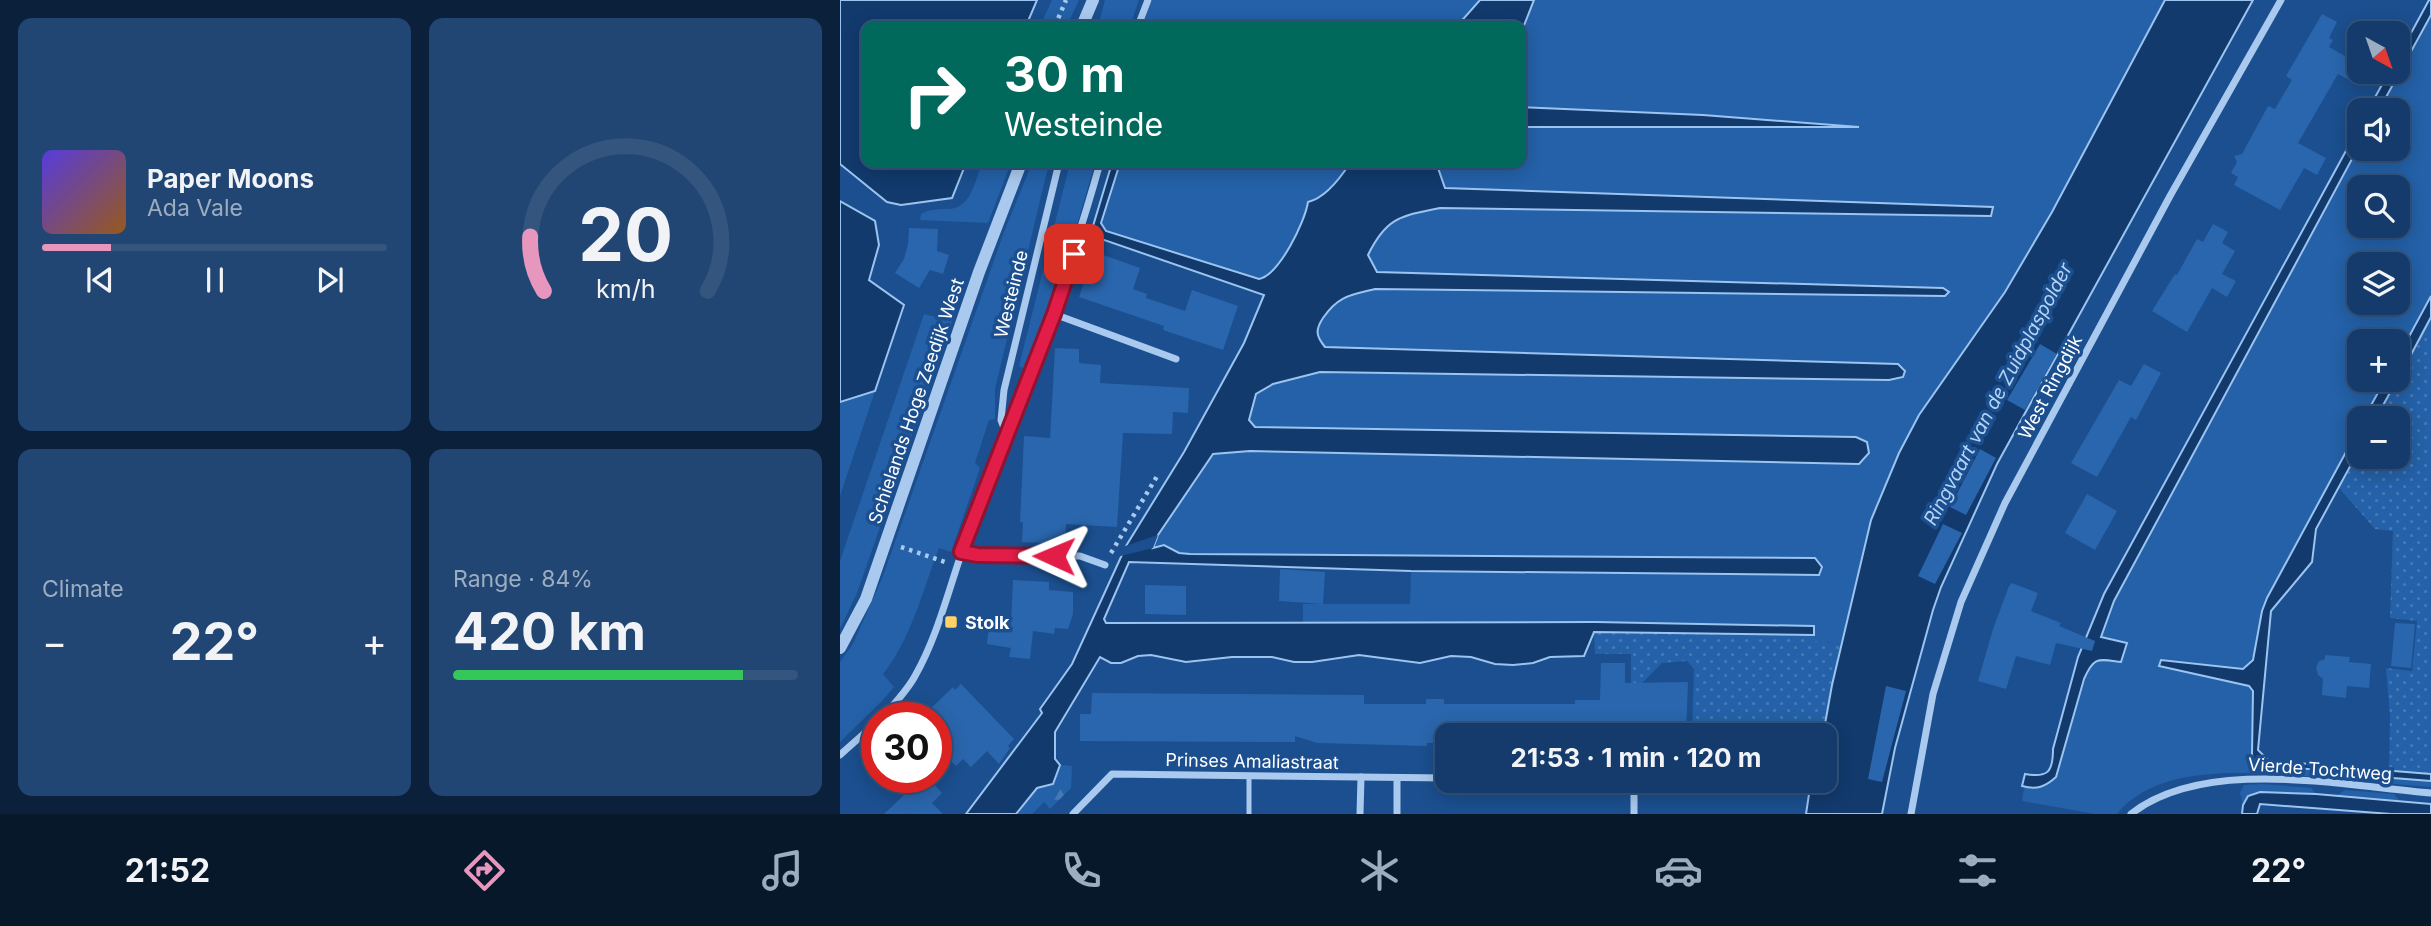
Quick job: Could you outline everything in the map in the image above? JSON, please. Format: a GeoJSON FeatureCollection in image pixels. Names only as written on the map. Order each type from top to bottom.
{"type":"FeatureCollection","features":[{"type":"Feature","properties":{"kind":"street"},"geometry":{"type":"LineString","coordinates":[[1084,21],[1093,0]]}},
{"type":"Feature","properties":{"kind":"street"},"geometry":{"type":"LineString","coordinates":[[1140,21],[1148,0]]}},
{"type":"Feature","properties":{"kind":"street","name":"West Ringdijk"},"geometry":{"type":"LineString","coordinates":[[1911,814],[1933,694],[1961,602],[2005,503],[2170,196],[2281,0]]}},
{"type":"Feature","properties":{"kind":"street","name":"Schielands Hoge Zeedijk West"},"geometry":{"type":"LineString","coordinates":[[840,648],[866,598],[887,542],[979,272],[1019,168]]}},
{"type":"Feature","properties":{"kind":"street","name":"Westeinde"},"geometry":{"type":"LineString","coordinates":[[1009,430],[1003,428],[1001,420],[1004,390],[1058,168]]}},
{"type":"Feature","properties":{"kind":"street"},"geometry":{"type":"LineString","coordinates":[[895,702],[914,678],[926,654],[961,552],[1054,314],[1099,168]]}},
{"type":"Feature","properties":{"kind":"street"},"geometry":{"type":"LineString","coordinates":[[1054,314],[1176,359]]}},
{"type":"Feature","properties":{"kind":"street"},"geometry":{"type":"LineString","coordinates":[[961,552],[978,555],[1080,556],[1105,565]]}},
{"type":"Feature","properties":{"kind":"street"},"geometry":{"type":"LineString","coordinates":[[840,755],[861,736]]}},
{"type":"Feature","properties":{"kind":"street","name":"Prinses Amaliastraat"},"geometry":{"type":"LineString","coordinates":[[1073,814],[1112,775],[1435,778]]}},
{"type":"Feature","properties":{"kind":"street"},"geometry":{"type":"LineString","coordinates":[[1360,814],[1361,777]]}},
{"type":"Feature","properties":{"kind":"street"},"geometry":{"type":"LineString","coordinates":[[1396,778],[1397,814]]}},
{"type":"Feature","properties":{"kind":"street","name":"Vierde Tochtweg"},"geometry":{"type":"LineString","coordinates":[[2131,814],[2164,793],[2233,780],[2256,779],[2431,793]]}},
{"type":"Feature","properties":{"kind":"street"},"geometry":{"type":"LineString","coordinates":[[1634,793],[1634,814]]}},
{"type":"Feature","properties":{"kind":"lane"},"geometry":{"type":"LineString","coordinates":[[1249,777],[1249,814]]}},
{"type":"Feature","properties":{"kind":"path"},"geometry":{"type":"LineString","coordinates":[[1057,21],[1066,0]]}},
{"type":"Feature","properties":{"kind":"path"},"geometry":{"type":"LineString","coordinates":[[1105,565],[1159,473]]}},
{"type":"Feature","properties":{"kind":"path"},"geometry":{"type":"LineString","coordinates":[[887,542],[933,558]]}},
{"type":"Feature","properties":{"kind":"green space"},"geometry":{"type":"Polygon","coordinates":[[[1052,0],[1079,0],[1069,21],[1042,21],[1052,0]]]}},
{"type":"Feature","properties":{"kind":"green space"},"geometry":{"type":"Polygon","coordinates":[[[1105,0],[1139,0],[1132,21],[1099,21],[1105,0]]]}},
{"type":"Feature","properties":{"kind":"green space"},"geometry":{"type":"Polygon","coordinates":[[[1152,0],[1480,0],[1461,21],[1144,21],[1152,0]]]}},
{"type":"Feature","properties":{"kind":"green space"},"geometry":{"type":"Polygon","coordinates":[[[1534,0],[2165,0],[2052,212],[2005,292],[1919,415],[1899,453],[1871,520],[1842,644],[1813,641],[1814,626],[1595,622],[1303,622],[1303,604],[1410,604],[1411,571],[1819,575],[1190,554],[1180,553],[1164,545],[1153,548],[1158,535],[1212,454],[1250,451],[1859,464],[1869,453],[1867,442],[1856,437],[1255,427],[1249,420],[1256,394],[1336,357],[1320,372],[1889,380],[1903,377],[1898,364],[1325,347],[1318,336],[1318,330],[1320,322],[1334,305],[1345,298],[1375,289],[1944,296],[1949,292],[1943,288],[1377,272],[1368,256],[1389,225],[1415,213],[1440,208],[1992,215],[1993,207],[1445,188],[1438,168],[1526,168],[1526,127],[1845,127],[1703,115],[1526,107],[1526,21],[1534,0]]]}},
{"type":"Feature","properties":{"kind":"green space"},"geometry":{"type":"Polygon","coordinates":[[[2431,15],[2431,296],[2410,335],[2410,329],[2347,329],[2347,392],[2378,392],[2371,406],[2347,406],[2347,450],[2267,598],[2256,647],[2249,664],[2243,669],[2161,660],[2159,666],[2249,685],[2253,691],[2252,754],[2265,766],[2323,770],[2324,765],[2337,764],[2335,771],[2312,776],[2231,773],[2188,777],[2148,789],[2131,800],[2117,814],[2095,814],[2022,801],[2024,787],[2033,789],[2046,786],[2090,664],[2099,659],[2101,638],[2114,601],[2351,161],[2410,161],[2410,98],[2386,98],[2393,84],[2410,84],[2410,53],[2431,15]]]}},
{"type":"Feature","properties":{"kind":"green space"},"geometry":{"type":"Polygon","coordinates":[[[980,168],[1009,168],[988,223],[920,220],[924,212],[949,209],[962,204],[971,192],[980,168]]]}},
{"type":"Feature","properties":{"kind":"green space"},"geometry":{"type":"Polygon","coordinates":[[[1030,168],[1048,168],[995,389],[995,419],[989,420],[975,463],[980,468],[951,552],[939,548],[909,630],[883,674],[894,687],[881,702],[861,702],[861,721],[840,742],[840,662],[853,644],[883,576],[1004,232],[1030,168]]]}},
{"type":"Feature","properties":{"kind":"green space"},"geometry":{"type":"Polygon","coordinates":[[[1069,168],[1094,168],[1075,232],[1025,369],[1019,366],[1069,168]]]}},
{"type":"Feature","properties":{"kind":"green space"},"geometry":{"type":"Polygon","coordinates":[[[1118,168],[1346,168],[1326,192],[1308,203],[1302,222],[1283,258],[1267,275],[1259,279],[1106,231],[1101,223],[1118,168]]]}},
{"type":"Feature","properties":{"kind":"green space"},"geometry":{"type":"Polygon","coordinates":[[[924,314],[952,321],[857,593],[840,629],[840,561],[924,314]]]}},
{"type":"Feature","properties":{"kind":"green space"},"geometry":{"type":"Polygon","coordinates":[[[2431,317],[2431,778],[2389,775],[2390,716],[2386,668],[2412,671],[2417,621],[2390,618],[2393,531],[2375,529],[2339,488],[2349,469],[2410,469],[2410,406],[2383,406],[2390,392],[2410,392],[2410,356],[2431,317]]]}},
{"type":"Feature","properties":{"kind":"green space"},"geometry":{"type":"Polygon","coordinates":[[[875,391],[840,496],[840,402],[875,391]]]}},
{"type":"Feature","properties":{"kind":"green space"},"geometry":{"type":"Polygon","coordinates":[[[1594,632],[1814,635],[1814,641],[1842,644],[1826,723],[1692,723],[1694,669],[1687,661],[1662,663],[1638,687],[1631,687],[1631,654],[1595,654],[1594,632]]]}},
{"type":"Feature","properties":{"kind":"green space"},"geometry":{"type":"Polygon","coordinates":[[[1060,765],[1072,766],[1071,788],[1050,809],[1044,802],[1032,814],[1016,814],[1037,788],[1053,784],[1060,765]]]}},
{"type":"Feature","properties":{"kind":"green space"},"geometry":{"type":"Polygon","coordinates":[[[2368,776],[2431,781],[2431,787],[2371,782],[2368,776]]]}},
{"type":"Feature","properties":{"kind":"green space"},"geometry":{"type":"Polygon","coordinates":[[[2244,785],[2311,788],[2316,794],[2260,792],[2248,796],[2243,805],[2240,793],[2244,785]]]}},
{"type":"Feature","properties":{"kind":"green space"},"geometry":{"type":"Polygon","coordinates":[[[2345,790],[2394,794],[2400,801],[2336,796],[2345,790]]]}},
{"type":"Feature","properties":{"kind":"water"},"geometry":{"type":"Polygon","coordinates":[[[840,0],[1037,0],[1028,21],[861,21],[861,168],[964,168],[952,198],[901,205],[887,202],[840,164],[840,0]]]}},
{"type":"Feature","properties":{"kind":"water"},"geometry":{"type":"Polygon","coordinates":[[[1480,0],[1534,0],[1526,21],[1461,21],[1480,0]]]}},
{"type":"Feature","properties":{"kind":"water","name":"Ringvaart van de Zuidplaspolder"},"geometry":{"type":"Polygon","coordinates":[[[2165,0],[2253,0],[1997,464],[1933,610],[1895,748],[1882,814],[1806,814],[1809,793],[1837,793],[1837,723],[1825,723],[1871,520],[1899,453],[1919,415],[2005,292],[2052,212],[2165,0]]]}},
{"type":"Feature","properties":{"kind":"water"},"geometry":{"type":"Polygon","coordinates":[[[2431,0],[2431,15],[2410,53],[2410,35],[2431,0]]]}},
{"type":"Feature","properties":{"kind":"water"},"geometry":{"type":"Polygon","coordinates":[[[2382,84],[2393,84],[2386,98],[2375,98],[2382,84]]]}},
{"type":"Feature","properties":{"kind":"water"},"geometry":{"type":"Polygon","coordinates":[[[1526,107],[1703,115],[1859,127],[1526,127],[1526,107]]]}},
{"type":"Feature","properties":{"kind":"water"},"geometry":{"type":"Polygon","coordinates":[[[2347,149],[2347,161],[2351,161],[2114,601],[2101,637],[2127,643],[2121,662],[2102,660],[2091,666],[2084,679],[2056,777],[2040,787],[2022,786],[2025,774],[2044,774],[2050,768],[2078,657],[2104,594],[2347,149]]]}},
{"type":"Feature","properties":{"kind":"water"},"geometry":{"type":"Polygon","coordinates":[[[1110,168],[1118,168],[1101,223],[1106,231],[1259,279],[1275,268],[1283,258],[1302,222],[1308,202],[1326,192],[1346,168],[1438,168],[1445,188],[1993,207],[1991,216],[1440,208],[1397,220],[1382,232],[1368,255],[1377,272],[1943,288],[1949,292],[1945,296],[1375,289],[1352,295],[1334,305],[1320,322],[1318,333],[1325,347],[1898,364],[1905,371],[1903,377],[1889,380],[1320,372],[1273,384],[1256,394],[1249,420],[1255,427],[1856,437],[1867,442],[1869,453],[1859,464],[1250,451],[1213,454],[1158,535],[1153,548],[1164,545],[1179,553],[1190,554],[1815,558],[1822,567],[1819,575],[1411,571],[1129,562],[1104,619],[1106,623],[1595,622],[1814,626],[1814,635],[1594,632],[1584,656],[1550,657],[1533,663],[1513,665],[1451,656],[1420,663],[1359,655],[1312,662],[1294,662],[1272,657],[1232,657],[1186,662],[1151,655],[1111,663],[1100,657],[1055,732],[1055,759],[1060,765],[1053,784],[1037,788],[1016,814],[966,814],[1042,713],[1040,709],[1072,664],[1126,546],[1184,452],[1244,343],[1264,295],[1104,240],[1093,226],[1110,168]]]}},
{"type":"Feature","properties":{"kind":"water"},"geometry":{"type":"Polygon","coordinates":[[[840,201],[875,221],[879,245],[869,280],[904,305],[875,391],[840,402],[840,201]]]}},
{"type":"Feature","properties":{"kind":"water"},"geometry":{"type":"Polygon","coordinates":[[[2431,296],[2431,317],[2410,356],[2410,335],[2431,296]]]}},
{"type":"Feature","properties":{"kind":"water"},"geometry":{"type":"Polygon","coordinates":[[[2378,392],[2390,392],[2383,406],[2371,406],[2378,392]]]}},
{"type":"Feature","properties":{"kind":"water"},"geometry":{"type":"Polygon","coordinates":[[[2347,450],[2349,469],[2316,529],[2312,562],[2271,611],[2258,750],[2269,761],[2324,765],[2324,770],[2265,766],[2253,760],[2253,691],[2249,686],[2159,666],[2161,660],[2243,669],[2253,660],[2267,598],[2347,450]]]}},
{"type":"Feature","properties":{"kind":"water"},"geometry":{"type":"Polygon","coordinates":[[[2369,769],[2431,774],[2431,781],[2368,776],[2369,769]]]}},
{"type":"Feature","properties":{"kind":"water"},"geometry":{"type":"Polygon","coordinates":[[[2260,792],[2431,804],[2431,814],[2391,814],[2260,804],[2257,814],[2242,814],[2248,796],[2260,792]]]}},
{"type":"Feature","properties":{"kind":"pier"},"geometry":{"type":"Polygon","coordinates":[[[1158,535],[1153,548],[1117,557],[1122,547],[1158,535]]]}},
{"type":"Feature","properties":{"kind":"building"},"geometry":{"type":"Polygon","coordinates":[[[2322,14],[2337,22],[2329,38],[2333,40],[2329,47],[2347,57],[2347,79],[2338,74],[2298,143],[2326,158],[2317,175],[2304,168],[2280,210],[2234,185],[2238,177],[2231,173],[2237,162],[2234,156],[2242,154],[2268,106],[2275,109],[2292,80],[2286,76],[2322,14]]]}},
{"type":"Feature","properties":{"kind":"building"},"geometry":{"type":"Polygon","coordinates":[[[2213,224],[2228,232],[2222,243],[2235,251],[2222,274],[2236,281],[2227,297],[2212,288],[2187,332],[2152,311],[2175,274],[2177,275],[2197,239],[2203,242],[2213,224]]]}},
{"type":"Feature","properties":{"kind":"building"},"geometry":{"type":"Polygon","coordinates":[[[909,228],[938,229],[937,251],[949,255],[943,274],[930,270],[919,288],[895,273],[904,259],[909,228]]]}},
{"type":"Feature","properties":{"kind":"building"},"geometry":{"type":"Polygon","coordinates":[[[1095,252],[1140,268],[1133,289],[1147,294],[1146,298],[1185,311],[1192,290],[1238,306],[1223,350],[1163,330],[1164,326],[1079,297],[1095,252]]]}},
{"type":"Feature","properties":{"kind":"building"},"geometry":{"type":"Polygon","coordinates":[[[2040,344],[2057,354],[2025,410],[2007,400],[2040,344]]]}},
{"type":"Feature","properties":{"kind":"building"},"geometry":{"type":"Polygon","coordinates":[[[1055,348],[1079,349],[1079,363],[1101,365],[1100,383],[1189,388],[1188,413],[1173,412],[1172,434],[1123,433],[1117,527],[1066,524],[1065,544],[1022,542],[1023,522],[1020,522],[1024,436],[1050,438],[1055,348]]]}},
{"type":"Feature","properties":{"kind":"building"},"geometry":{"type":"Polygon","coordinates":[[[2144,364],[2161,373],[2136,420],[2131,417],[2097,477],[2071,463],[2119,380],[2131,386],[2144,364]]]}},
{"type":"Feature","properties":{"kind":"building"},"geometry":{"type":"Polygon","coordinates":[[[1980,449],[1996,458],[1966,515],[1950,507],[1980,449]]]}},
{"type":"Feature","properties":{"kind":"building"},"geometry":{"type":"Polygon","coordinates":[[[2087,494],[2117,511],[2095,550],[2065,533],[2087,494]]]}},
{"type":"Feature","properties":{"kind":"building"},"geometry":{"type":"Polygon","coordinates":[[[1943,524],[1962,533],[1935,584],[1918,576],[1943,524]]]}},
{"type":"Feature","properties":{"kind":"building"},"geometry":{"type":"Polygon","coordinates":[[[1280,569],[1325,572],[1323,604],[1279,601],[1280,569]]]}},
{"type":"Feature","properties":{"kind":"building"},"geometry":{"type":"Polygon","coordinates":[[[1013,580],[1049,582],[1049,590],[1073,592],[1073,614],[1068,629],[1055,628],[1054,634],[1033,631],[1030,659],[1009,657],[1011,648],[987,644],[989,623],[1011,625],[1013,580]]]}},
{"type":"Feature","properties":{"kind":"building"},"geometry":{"type":"Polygon","coordinates":[[[2012,583],[2038,593],[2031,611],[2095,641],[2092,651],[2056,643],[2050,665],[2016,656],[2006,689],[1978,681],[1993,629],[2012,583]]]}},
{"type":"Feature","properties":{"kind":"building"},"geometry":{"type":"Polygon","coordinates":[[[1145,585],[1186,586],[1186,615],[1145,614],[1145,585]]]}},
{"type":"Feature","properties":{"kind":"building"},"geometry":{"type":"Polygon","coordinates":[[[2395,623],[2415,624],[2411,668],[2391,666],[2395,623]]]}},
{"type":"Feature","properties":{"kind":"building"},"geometry":{"type":"Polygon","coordinates":[[[2325,655],[2350,657],[2349,662],[2371,664],[2369,688],[2347,686],[2346,698],[2322,695],[2323,679],[2316,668],[2319,661],[2325,659],[2325,655]]]}},
{"type":"Feature","properties":{"kind":"building"},"geometry":{"type":"Polygon","coordinates":[[[1601,663],[1625,663],[1625,683],[1688,682],[1686,723],[1435,723],[1435,743],[1427,743],[1427,746],[1317,743],[1295,736],[1295,742],[1080,741],[1080,714],[1091,714],[1092,693],[1364,695],[1364,704],[1426,704],[1426,699],[1444,699],[1444,704],[1575,704],[1575,700],[1600,700],[1601,663]]]}},
{"type":"Feature","properties":{"kind":"building"},"geometry":{"type":"Polygon","coordinates":[[[961,684],[1014,739],[999,764],[987,751],[971,767],[963,759],[956,766],[952,762],[952,702],[938,702],[953,687],[955,690],[961,684]]]}},
{"type":"Feature","properties":{"kind":"building"},"geometry":{"type":"Polygon","coordinates":[[[1886,686],[1906,691],[1882,782],[1868,779],[1886,686]]]}},
{"type":"Feature","properties":{"kind":"building"},"geometry":{"type":"Polygon","coordinates":[[[906,793],[942,793],[932,803],[943,814],[884,814],[906,793]]]}},
{"type":"Feature","properties":{"kind":"place","name":"Stolk"},"geometry":{"type":"Point","coordinates":[951,622]}},
{"type":"Feature","properties":{"kind":"route"},"geometry":{"type":"LineString","coordinates":[[1054,556],[978,555],[961,552],[1054,314],[1074,254]]}}]}
